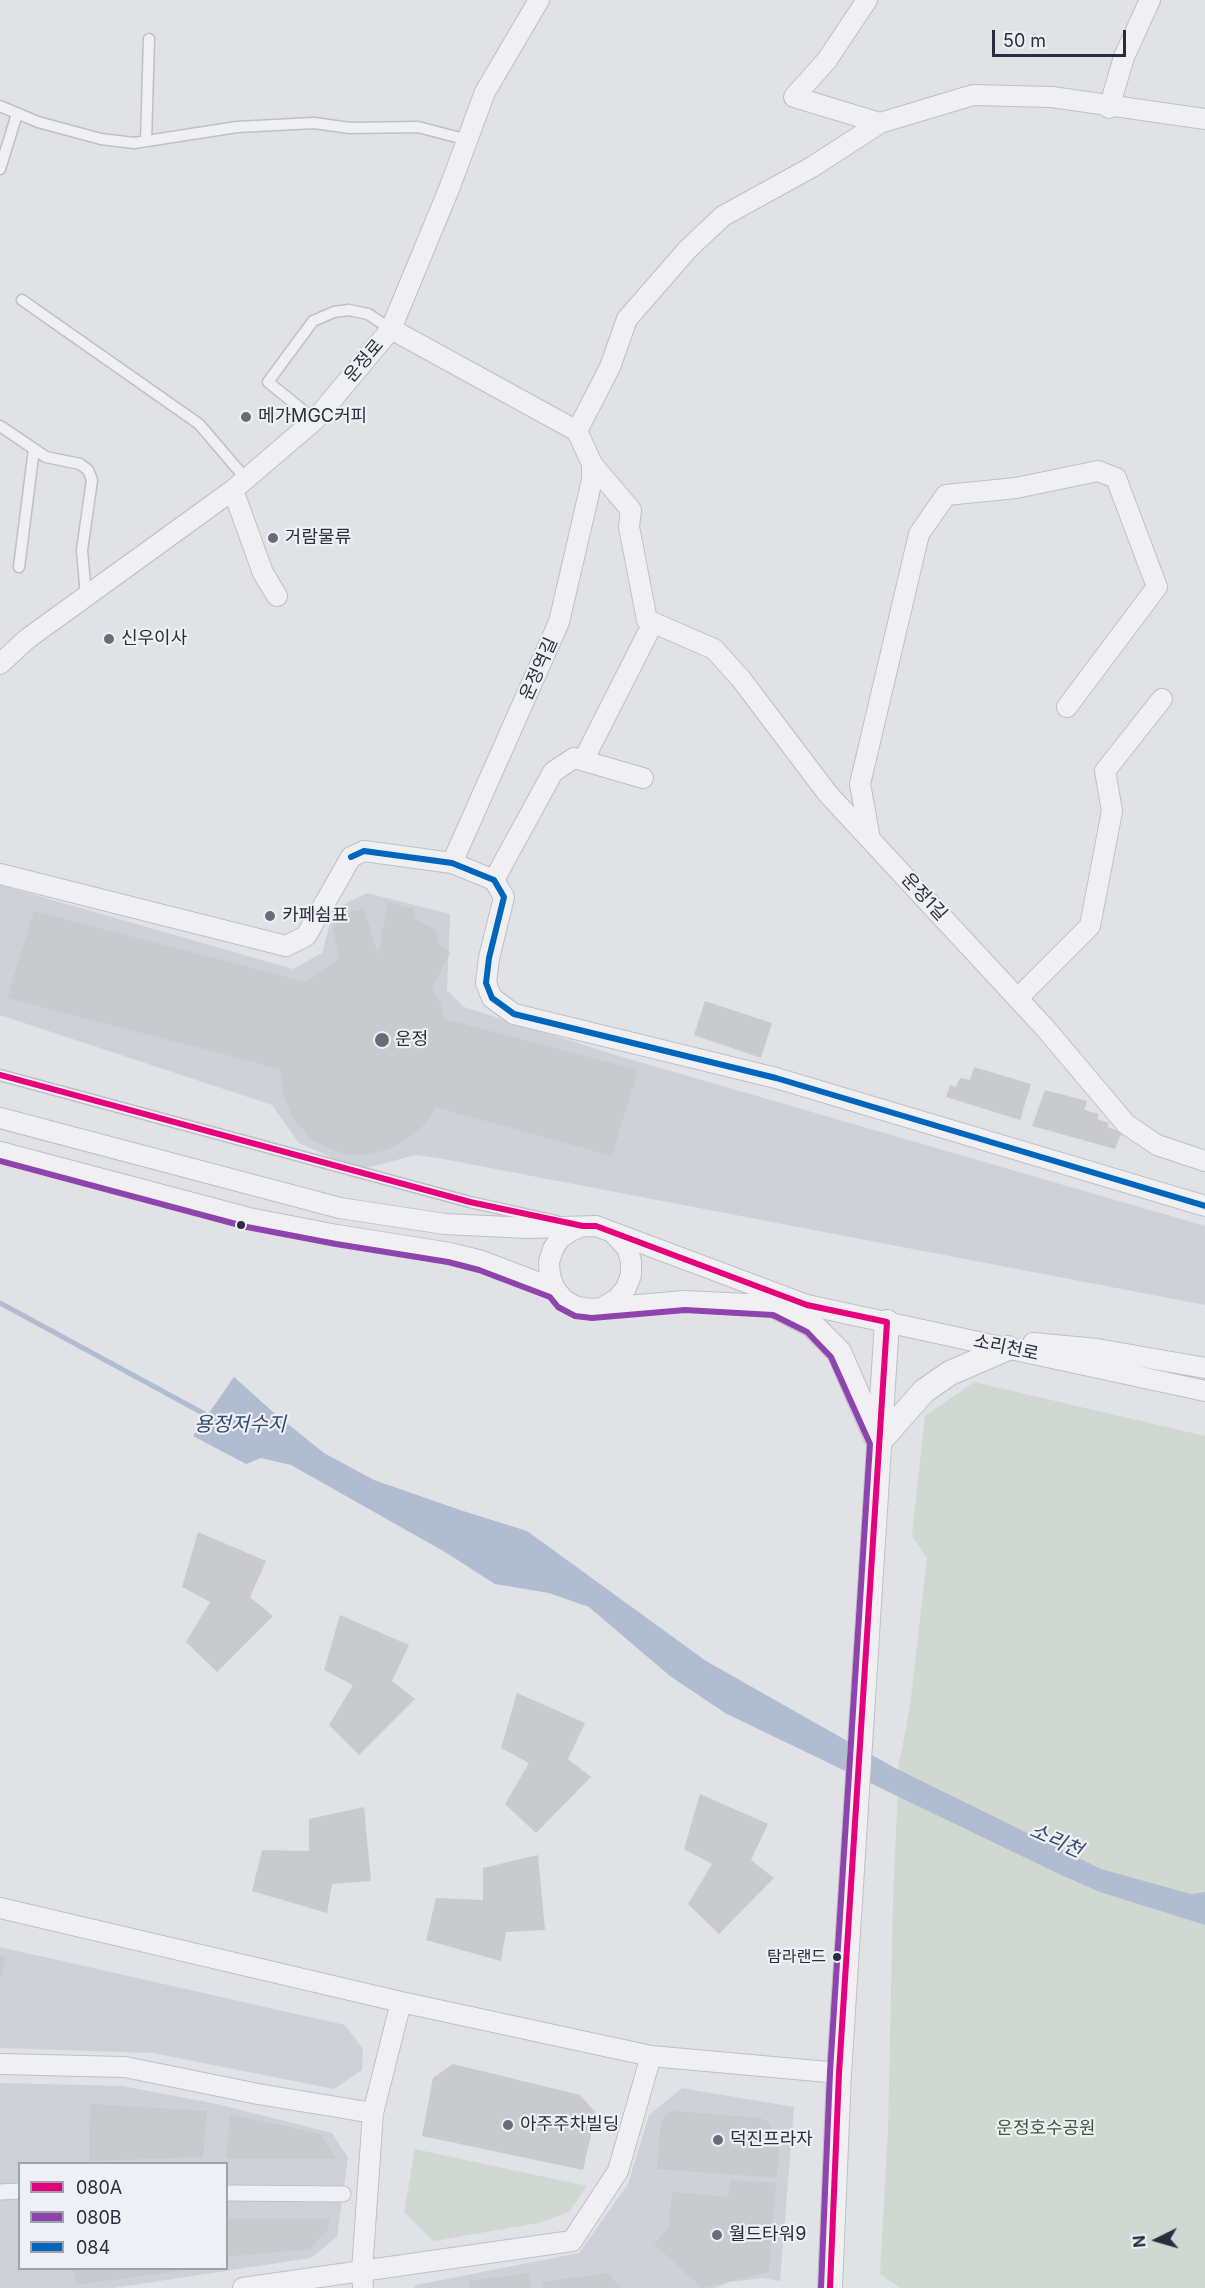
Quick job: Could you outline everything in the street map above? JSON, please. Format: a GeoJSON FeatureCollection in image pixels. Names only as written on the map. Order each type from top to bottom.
{"type":"FeatureCollection","features":[{"type":"Feature","properties":{"kind":"street","name":"운정로"},"geometry":{"type":"LineString","coordinates":[[0,664],[27,639],[239,484],[315,420],[391,329],[468,140],[485,92],[539,0]]}},
{"type":"Feature","properties":{"kind":"street"},"geometry":{"type":"LineString","coordinates":[[867,0],[827,60],[794,98],[880,123]]}},
{"type":"Feature","properties":{"kind":"street"},"geometry":{"type":"LineString","coordinates":[[1109,106],[1124,57],[1150,0]]}},
{"type":"Feature","properties":{"kind":"street"},"geometry":{"type":"LineString","coordinates":[[577,431],[610,367],[627,319],[688,249],[723,216],[812,167],[880,123],[973,94],[1052,97],[1205,119]]}},
{"type":"Feature","properties":{"kind":"street"},"geometry":{"type":"LineString","coordinates":[[391,329],[577,431],[592,464],[631,510],[629,527],[646,620],[653,623],[584,759]]}},
{"type":"Feature","properties":{"kind":"street","name":"운정역길"},"geometry":{"type":"LineString","coordinates":[[452,863],[559,622],[591,480],[592,464]]}},
{"type":"Feature","properties":{"kind":"street"},"geometry":{"type":"LineString","coordinates":[[870,839],[860,784],[919,534],[946,495],[1016,488],[1098,471],[1116,478],[1157,587],[1067,707]]}},
{"type":"Feature","properties":{"kind":"street"},"geometry":{"type":"LineString","coordinates":[[239,484],[263,573],[277,596]]}},
{"type":"Feature","properties":{"kind":"street","name":"운정1길"},"geometry":{"type":"LineString","coordinates":[[653,623],[714,649],[741,679],[828,794],[1018,998],[1126,1124],[1157,1145],[1205,1161]]}},
{"type":"Feature","properties":{"kind":"street"},"geometry":{"type":"LineString","coordinates":[[1018,998],[1090,926],[1112,811],[1105,771],[1162,699]]}},
{"type":"Feature","properties":{"kind":"street"},"geometry":{"type":"LineString","coordinates":[[494,880],[553,772],[574,758],[584,759],[642,778]]}},
{"type":"Feature","properties":{"kind":"street"},"geometry":{"type":"LineString","coordinates":[[0,874],[286,946],[306,936],[351,857],[364,851],[452,863],[494,880],[504,897],[489,958],[486,983],[492,998],[514,1014],[776,1078],[1205,1206]]}},
{"type":"Feature","properties":{"kind":"street"},"geometry":{"type":"LineString","coordinates":[[0,1118],[340,1208],[445,1224],[528,1228],[596,1226],[807,1305]]}},
{"type":"Feature","properties":{"kind":"street"},"geometry":{"type":"LineString","coordinates":[[0,1152],[249,1218],[471,1258],[555,1289]]}},
{"type":"Feature","properties":{"kind":"street"},"geometry":{"type":"LineString","coordinates":[[583,1226],[560,1239],[553,1249],[549,1262],[550,1276],[555,1289],[564,1300],[577,1307],[591,1309],[605,1306],[685,1301],[776,1306],[807,1305]]}},
{"type":"Feature","properties":{"kind":"street"},"geometry":{"type":"LineString","coordinates":[[605,1306],[617,1299],[626,1288],[631,1275],[631,1261],[627,1248],[608,1230]]}},
{"type":"Feature","properties":{"kind":"street","name":"소리천로"},"geometry":{"type":"LineString","coordinates":[[807,1305],[1205,1391]]}},
{"type":"Feature","properties":{"kind":"street"},"geometry":{"type":"LineString","coordinates":[[776,1306],[812,1325],[839,1352],[879,1442]]}},
{"type":"Feature","properties":{"kind":"street"},"geometry":{"type":"LineString","coordinates":[[830,2288],[839,2073],[861,1696],[887,1322]]}},
{"type":"Feature","properties":{"kind":"street"},"geometry":{"type":"LineString","coordinates":[[938,1333],[1097,1349],[1205,1368]]}},
{"type":"Feature","properties":{"kind":"street"},"geometry":{"type":"LineString","coordinates":[[879,1442],[924,1391],[951,1373],[1008,1348]]}},
{"type":"Feature","properties":{"kind":"street"},"geometry":{"type":"LineString","coordinates":[[0,1908],[401,2002],[651,2056],[839,2073]]}},
{"type":"Feature","properties":{"kind":"street"},"geometry":{"type":"LineString","coordinates":[[362,2279],[373,2113],[401,2002]]}},
{"type":"Feature","properties":{"kind":"street"},"geometry":{"type":"LineString","coordinates":[[243,2288],[362,2279],[572,2241],[618,2171],[651,2056]]}},
{"type":"Feature","properties":{"kind":"street"},"geometry":{"type":"LineString","coordinates":[[0,2064],[125,2067],[258,2094],[373,2113]]}},
{"type":"Feature","properties":{"kind":"street"},"geometry":{"type":"LineString","coordinates":[[0,2192],[18,2191]]}},
{"type":"Feature","properties":{"kind":"street"},"geometry":{"type":"LineString","coordinates":[[228,2193],[343,2194]]}},
{"type":"Feature","properties":{"kind":"lane"},"geometry":{"type":"LineString","coordinates":[[146,141],[149,39]]}},
{"type":"Feature","properties":{"kind":"lane"},"geometry":{"type":"LineString","coordinates":[[0,106],[38,122],[101,140],[134,143],[237,127],[314,123],[350,128],[418,127],[468,140]]}},
{"type":"Feature","properties":{"kind":"lane"},"geometry":{"type":"LineString","coordinates":[[0,169],[17,114]]}},
{"type":"Feature","properties":{"kind":"lane"},"geometry":{"type":"LineString","coordinates":[[22,300],[199,424],[239,484]]}},
{"type":"Feature","properties":{"kind":"lane"},"geometry":{"type":"LineString","coordinates":[[315,420],[268,381],[313,321],[334,312],[349,310],[368,314],[391,329]]}},
{"type":"Feature","properties":{"kind":"lane"},"geometry":{"type":"LineString","coordinates":[[0,426],[46,457],[80,464],[88,470],[92,480],[82,550],[86,596]]}},
{"type":"Feature","properties":{"kind":"lane"},"geometry":{"type":"LineString","coordinates":[[20,567],[34,449]]}},
{"type":"Feature","properties":{"kind":"lane"},"geometry":{"type":"LineString","coordinates":[[0,1075],[470,1202],[583,1226]]}},
{"type":"Feature","properties":{"kind":"shaded area"},"geometry":{"type":"Polygon","coordinates":[[[0,885],[293,969],[322,953],[334,909],[367,893],[450,914],[447,990],[464,1007],[612,1054],[1205,1226],[1205,1305],[438,1158],[415,1155],[360,1170],[299,1143],[272,1105],[0,1015],[0,885]]]}},
{"type":"Feature","properties":{"kind":"shaded area"},"geometry":{"type":"Polygon","coordinates":[[[0,1947],[345,2025],[363,2049],[362,2070],[334,2089],[153,2053],[0,2048],[0,1947]]]}},
{"type":"Feature","properties":{"kind":"shaded area"},"geometry":{"type":"Polygon","coordinates":[[[0,2083],[122,2086],[217,2104],[332,2133],[348,2158],[337,2237],[311,2258],[113,2288],[0,2288],[0,2083]]]}},
{"type":"Feature","properties":{"kind":"shaded area"},"geometry":{"type":"Polygon","coordinates":[[[682,2088],[794,2107],[780,2281],[764,2278],[729,2282],[716,2288],[414,2288],[416,2285],[579,2253],[628,2184],[649,2115],[682,2088]]]}},
{"type":"Feature","properties":{"kind":"green space","name":"운정호수공원"},"geometry":{"type":"Polygon","coordinates":[[[974,1382],[1205,1436],[1205,2288],[900,2288],[880,2274],[888,2130],[893,1900],[899,1764],[910,1706],[927,1558],[912,1536],[925,1416],[974,1382]]]}},
{"type":"Feature","properties":{"kind":"green space"},"geometry":{"type":"Polygon","coordinates":[[[415,2149],[587,2186],[569,2212],[539,2223],[433,2241],[404,2212],[415,2149]]]}},
{"type":"Feature","properties":{"kind":"water","name":"용정저수지"},"geometry":{"type":"Polygon","coordinates":[[[234,1377],[324,1453],[374,1480],[527,1531],[706,1661],[895,1768],[1101,1869],[1191,1894],[1205,1892],[1205,1925],[1100,1892],[1061,1875],[725,1713],[670,1676],[589,1607],[549,1593],[495,1584],[445,1552],[291,1465],[261,1458],[246,1464],[193,1436],[234,1377]]]}},
{"type":"Feature","properties":{"kind":"building"},"geometry":{"type":"Polygon","coordinates":[[[388,902],[414,909],[415,919],[436,930],[439,944],[450,953],[432,988],[440,1002],[445,1019],[638,1070],[612,1156],[435,1107],[432,1115],[422,1127],[401,1143],[386,1150],[365,1155],[335,1151],[312,1140],[293,1118],[283,1095],[280,1069],[7,998],[34,911],[306,982],[339,958],[333,929],[341,916],[353,911],[364,909],[378,954],[388,902]]]}},
{"type":"Feature","properties":{"kind":"building"},"geometry":{"type":"Polygon","coordinates":[[[705,1001],[772,1023],[761,1058],[694,1035],[705,1001]]]}},
{"type":"Feature","properties":{"kind":"building"},"geometry":{"type":"Polygon","coordinates":[[[974,1067],[1031,1084],[1020,1120],[946,1097],[950,1085],[956,1087],[960,1078],[970,1080],[974,1067]]]}},
{"type":"Feature","properties":{"kind":"building"},"geometry":{"type":"Polygon","coordinates":[[[1045,1090],[1087,1101],[1084,1110],[1099,1114],[1097,1119],[1109,1123],[1107,1127],[1122,1132],[1115,1149],[1032,1126],[1045,1090]]]}},
{"type":"Feature","properties":{"kind":"building"},"geometry":{"type":"Polygon","coordinates":[[[198,1532],[266,1561],[250,1597],[273,1616],[217,1672],[186,1642],[210,1602],[182,1587],[198,1532]]]}},
{"type":"Feature","properties":{"kind":"building"},"geometry":{"type":"Polygon","coordinates":[[[340,1615],[409,1645],[392,1681],[415,1699],[359,1755],[329,1725],[353,1685],[324,1670],[340,1615]]]}},
{"type":"Feature","properties":{"kind":"building"},"geometry":{"type":"Polygon","coordinates":[[[517,1693],[585,1723],[568,1759],[591,1777],[536,1833],[505,1804],[529,1763],[501,1748],[517,1693]]]}},
{"type":"Feature","properties":{"kind":"building"},"geometry":{"type":"Polygon","coordinates":[[[700,1794],[768,1824],[751,1860],[774,1878],[719,1934],[688,1904],[712,1864],[684,1849],[700,1794]]]}},
{"type":"Feature","properties":{"kind":"building"},"geometry":{"type":"Polygon","coordinates":[[[364,1807],[371,1881],[332,1884],[327,1913],[252,1891],[262,1850],[309,1851],[309,1819],[364,1807]]]}},
{"type":"Feature","properties":{"kind":"building"},"geometry":{"type":"Polygon","coordinates":[[[538,1855],[545,1930],[506,1932],[501,1961],[426,1940],[436,1898],[483,1900],[483,1868],[538,1855]]]}},
{"type":"Feature","properties":{"kind":"building"},"geometry":{"type":"Polygon","coordinates":[[[0,1955],[6,1957],[1,1977],[0,1977],[0,1955]]]}},
{"type":"Feature","properties":{"kind":"building","name":"아주주차빌딩"},"geometry":{"type":"Polygon","coordinates":[[[453,2064],[580,2095],[596,2113],[583,2170],[422,2136],[433,2078],[453,2064]]]}},
{"type":"Feature","properties":{"kind":"building"},"geometry":{"type":"Polygon","coordinates":[[[90,2104],[207,2111],[203,2157],[89,2161],[90,2104]]]}},
{"type":"Feature","properties":{"kind":"building","name":"덕진프라자"},"geometry":{"type":"Polygon","coordinates":[[[674,2111],[760,2118],[768,2122],[779,2147],[777,2178],[657,2169],[661,2122],[666,2114],[674,2111]]]}},
{"type":"Feature","properties":{"kind":"building"},"geometry":{"type":"Polygon","coordinates":[[[230,2114],[320,2134],[337,2159],[226,2159],[230,2114]]]}},
{"type":"Feature","properties":{"kind":"building","name":"월드타워9"},"geometry":{"type":"Polygon","coordinates":[[[730,2180],[776,2183],[769,2272],[702,2288],[654,2244],[669,2227],[672,2192],[728,2197],[730,2180]]]}},
{"type":"Feature","properties":{"kind":"building"},"geometry":{"type":"Polygon","coordinates":[[[228,2219],[330,2219],[328,2230],[310,2249],[228,2257],[228,2219]]]}},
{"type":"Feature","properties":{"kind":"building"},"geometry":{"type":"Polygon","coordinates":[[[73,2270],[186,2270],[76,2285],[73,2270]]]}},
{"type":"Feature","properties":{"kind":"building"},"geometry":{"type":"Polygon","coordinates":[[[529,2273],[531,2288],[470,2288],[469,2281],[529,2273]]]}},
{"type":"Feature","properties":{"kind":"building"},"geometry":{"type":"Polygon","coordinates":[[[608,2273],[621,2288],[543,2288],[542,2282],[608,2273]]]}},
{"type":"Feature","properties":{"kind":"waterway"},"geometry":{"type":"LineString","coordinates":[[0,1303],[212,1418]]}},
{"type":"Feature","properties":{"kind":"transit line","name":"084"},"geometry":{"type":"LineString","coordinates":[[351,857],[364,851],[452,863],[494,880],[504,897],[489,958],[486,983],[492,998],[514,1014],[776,1078],[1205,1206]]}},
{"type":"Feature","properties":{"kind":"transit line","name":"080A"},"geometry":{"type":"LineString","coordinates":[[0,1075],[470,1202],[583,1226],[596,1226],[807,1305],[887,1322],[839,2073],[830,2288]]}},
{"type":"Feature","properties":{"kind":"transit line","name":"080B"},"geometry":{"type":"LineString","coordinates":[[0,1161],[247,1227],[448,1262],[479,1270],[550,1297],[558,1307],[575,1316],[592,1318],[685,1310],[773,1315],[807,1332],[831,1357],[870,1444],[830,2072],[821,2288]]}},
{"type":"Feature","properties":{"kind":"place","name":"메가MGC커피"},"geometry":{"type":"Point","coordinates":[246,417]}},
{"type":"Feature","properties":{"kind":"place","name":"거람물류"},"geometry":{"type":"Point","coordinates":[273,538]}},
{"type":"Feature","properties":{"kind":"place","name":"신우이사"},"geometry":{"type":"Point","coordinates":[109,639]}},
{"type":"Feature","properties":{"kind":"place","name":"카페쉼표"},"geometry":{"type":"Point","coordinates":[270,916]}},
{"type":"Feature","properties":{"kind":"place","name":"운정"},"geometry":{"type":"Point","coordinates":[382,1040]}},
{"type":"Feature","properties":{"kind":"place","name":"탐라랜드"},"geometry":{"type":"Point","coordinates":[837,1957]}},
{"type":"Feature","properties":{"kind":"place","name":"아주주차빌딩"},"geometry":{"type":"Point","coordinates":[508,2125]}},
{"type":"Feature","properties":{"kind":"place","name":"덕진프라자"},"geometry":{"type":"Point","coordinates":[718,2140]}},
{"type":"Feature","properties":{"kind":"place","name":"월드타워9"},"geometry":{"type":"Point","coordinates":[717,2235]}},
{"type":"Feature","properties":{"kind":"water label","name":"소리천"},"geometry":{"type":"Point","coordinates":[1056,1841]}}]}
